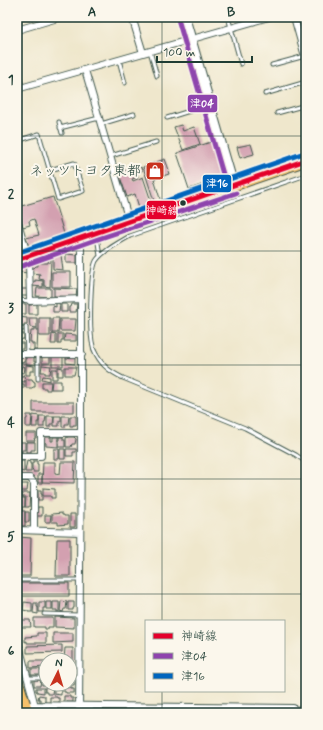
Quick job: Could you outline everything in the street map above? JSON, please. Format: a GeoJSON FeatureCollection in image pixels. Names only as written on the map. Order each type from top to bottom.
{"type":"FeatureCollection","features":[{"type":"Feature","properties":{"kind":"highway"},"geometry":{"type":"LineString","coordinates":[[17,260],[306,160]]}},
{"type":"Feature","properties":{"kind":"main road"},"geometry":{"type":"LineString","coordinates":[[22,679],[26,707]]}},
{"type":"Feature","properties":{"kind":"street"},"geometry":{"type":"LineString","coordinates":[[17,30],[61,17]]}},
{"type":"Feature","properties":{"kind":"street"},"geometry":{"type":"LineString","coordinates":[[132,17],[143,53]]}},
{"type":"Feature","properties":{"kind":"street"},"geometry":{"type":"LineString","coordinates":[[185,17],[234,186]]}},
{"type":"Feature","properties":{"kind":"street"},"geometry":{"type":"LineString","coordinates":[[17,75],[19,89],[231,28],[251,19],[269,17]]}},
{"type":"Feature","properties":{"kind":"street"},"geometry":{"type":"LineString","coordinates":[[294,17],[306,57]]}},
{"type":"Feature","properties":{"kind":"street"},"geometry":{"type":"LineString","coordinates":[[85,70],[129,221]]}},
{"type":"Feature","properties":{"kind":"street"},"geometry":{"type":"LineString","coordinates":[[17,219],[30,262],[30,300],[81,299]]}},
{"type":"Feature","properties":{"kind":"street"},"geometry":{"type":"LineString","coordinates":[[78,713],[82,354],[81,238]]}},
{"type":"Feature","properties":{"kind":"street"},"geometry":{"type":"LineString","coordinates":[[17,354],[82,354]]}},
{"type":"Feature","properties":{"kind":"street"},"geometry":{"type":"LineString","coordinates":[[17,456],[42,456],[41,433],[81,433]]}},
{"type":"Feature","properties":{"kind":"street"},"geometry":{"type":"LineString","coordinates":[[17,478],[30,478],[34,483],[34,530]]}},
{"type":"Feature","properties":{"kind":"street"},"geometry":{"type":"LineString","coordinates":[[17,530],[80,532]]}},
{"type":"Feature","properties":{"kind":"street"},"geometry":{"type":"LineString","coordinates":[[17,638],[22,679]]}},
{"type":"Feature","properties":{"kind":"street"},"geometry":{"type":"LineString","coordinates":[[26,707],[78,706],[186,710],[293,710]]}},
{"type":"Feature","properties":{"kind":"lane"},"geometry":{"type":"LineString","coordinates":[[228,17],[241,64]]}},
{"type":"Feature","properties":{"kind":"lane"},"geometry":{"type":"LineString","coordinates":[[150,51],[157,76]]}},
{"type":"Feature","properties":{"kind":"lane"},"geometry":{"type":"LineString","coordinates":[[272,65],[306,57]]}},
{"type":"Feature","properties":{"kind":"lane"},"geometry":{"type":"LineString","coordinates":[[119,60],[125,83]]}},
{"type":"Feature","properties":{"kind":"lane"},"geometry":{"type":"LineString","coordinates":[[265,94],[306,82]]}},
{"type":"Feature","properties":{"kind":"lane"},"geometry":{"type":"LineString","coordinates":[[277,113],[306,104]]}},
{"type":"Feature","properties":{"kind":"lane"},"geometry":{"type":"LineString","coordinates":[[167,118],[210,105]]}},
{"type":"Feature","properties":{"kind":"lane"},"geometry":{"type":"LineString","coordinates":[[60,128],[134,114]]}},
{"type":"Feature","properties":{"kind":"lane"},"geometry":{"type":"LineString","coordinates":[[58,122],[62,133]]}},
{"type":"Feature","properties":{"kind":"lane"},"geometry":{"type":"LineString","coordinates":[[17,141],[39,134],[58,199],[83,191],[74,163],[50,170]]}},
{"type":"Feature","properties":{"kind":"lane"},"geometry":{"type":"LineString","coordinates":[[110,156],[156,142]]}},
{"type":"Feature","properties":{"kind":"lane"},"geometry":{"type":"LineString","coordinates":[[306,175],[130,236],[100,256],[96,262],[93,273],[91,292],[91,338],[97,356],[109,370],[123,378],[245,428],[306,462]]}},
{"type":"Feature","properties":{"kind":"lane"},"geometry":{"type":"LineString","coordinates":[[96,232],[100,256]]}},
{"type":"Feature","properties":{"kind":"lane"},"geometry":{"type":"LineString","coordinates":[[18,300],[30,300]]}},
{"type":"Feature","properties":{"kind":"lane"},"geometry":{"type":"LineString","coordinates":[[26,327],[27,354]]}},
{"type":"Feature","properties":{"kind":"lane"},"geometry":{"type":"LineString","coordinates":[[38,354],[38,379]]}},
{"type":"Feature","properties":{"kind":"lane"},"geometry":{"type":"LineString","coordinates":[[17,580],[80,580]]}},
{"type":"Feature","properties":{"kind":"lane"},"geometry":{"type":"LineString","coordinates":[[44,614],[80,615]]}},
{"type":"Feature","properties":{"kind":"lane"},"geometry":{"type":"LineString","coordinates":[[22,679],[38,678]]}},
{"type":"Feature","properties":{"kind":"lane"},"geometry":{"type":"LineString","coordinates":[[293,710],[306,708]]}},
{"type":"Feature","properties":{"kind":"building"},"geometry":{"type":"Polygon","coordinates":[[[181,125],[183,131],[194,127],[200,144],[183,150],[174,127],[181,125]]]}},
{"type":"Feature","properties":{"kind":"building"},"geometry":{"type":"Polygon","coordinates":[[[211,142],[223,177],[189,189],[177,153],[211,142]]]}},
{"type":"Feature","properties":{"kind":"building"},"geometry":{"type":"Polygon","coordinates":[[[251,144],[254,154],[240,158],[237,147],[251,144]]]}},
{"type":"Feature","properties":{"kind":"building"},"geometry":{"type":"Polygon","coordinates":[[[165,159],[169,174],[154,179],[161,202],[155,204],[143,167],[165,159]]]}},
{"type":"Feature","properties":{"kind":"building"},"geometry":{"type":"Polygon","coordinates":[[[141,167],[142,171],[137,172],[138,177],[132,179],[133,181],[143,177],[153,207],[140,211],[135,194],[127,197],[119,174],[124,173],[124,171],[129,169],[129,171],[141,167]]]}},
{"type":"Feature","properties":{"kind":"building"},"geometry":{"type":"Polygon","coordinates":[[[53,197],[65,237],[29,247],[26,238],[39,235],[34,219],[29,221],[30,225],[23,227],[18,207],[53,197]]]}},
{"type":"Feature","properties":{"kind":"building"},"geometry":{"type":"Polygon","coordinates":[[[66,254],[77,255],[77,263],[66,263],[66,254]]]}},
{"type":"Feature","properties":{"kind":"building"},"geometry":{"type":"Polygon","coordinates":[[[53,255],[61,255],[63,270],[53,269],[53,255]]]}},
{"type":"Feature","properties":{"kind":"building"},"geometry":{"type":"Polygon","coordinates":[[[49,258],[51,259],[50,287],[44,286],[44,280],[39,279],[40,274],[32,273],[32,268],[38,266],[38,263],[48,263],[49,258]]]}},
{"type":"Feature","properties":{"kind":"building"},"geometry":{"type":"Polygon","coordinates":[[[19,268],[29,269],[29,273],[19,272],[19,268]]]}},
{"type":"Feature","properties":{"kind":"building"},"geometry":{"type":"Polygon","coordinates":[[[52,272],[71,272],[71,287],[52,287],[52,272]]]}},
{"type":"Feature","properties":{"kind":"building"},"geometry":{"type":"Polygon","coordinates":[[[35,280],[43,281],[43,287],[32,286],[35,280]]]}},
{"type":"Feature","properties":{"kind":"building"},"geometry":{"type":"Polygon","coordinates":[[[37,288],[51,288],[51,297],[36,296],[37,288]]]}},
{"type":"Feature","properties":{"kind":"building"},"geometry":{"type":"Polygon","coordinates":[[[54,288],[77,289],[76,297],[54,296],[54,288]]]}},
{"type":"Feature","properties":{"kind":"building"},"geometry":{"type":"Polygon","coordinates":[[[17,289],[27,289],[27,296],[20,296],[20,298],[17,298],[17,289]]]}},
{"type":"Feature","properties":{"kind":"building"},"geometry":{"type":"Polygon","coordinates":[[[32,303],[37,303],[37,314],[29,314],[29,305],[32,305],[32,303]]]}},
{"type":"Feature","properties":{"kind":"building"},"geometry":{"type":"Polygon","coordinates":[[[56,303],[60,304],[59,312],[53,312],[53,306],[56,307],[56,303]]]}},
{"type":"Feature","properties":{"kind":"building"},"geometry":{"type":"Polygon","coordinates":[[[19,304],[26,304],[26,314],[19,314],[19,304]]]}},
{"type":"Feature","properties":{"kind":"building"},"geometry":{"type":"Polygon","coordinates":[[[61,304],[67,304],[67,312],[61,312],[61,304]]]}},
{"type":"Feature","properties":{"kind":"building"},"geometry":{"type":"Polygon","coordinates":[[[72,304],[77,304],[76,312],[69,312],[69,307],[71,307],[72,304]]]}},
{"type":"Feature","properties":{"kind":"building"},"geometry":{"type":"Polygon","coordinates":[[[19,317],[27,318],[27,324],[24,324],[24,326],[18,325],[19,317]]]}},
{"type":"Feature","properties":{"kind":"building"},"geometry":{"type":"Polygon","coordinates":[[[29,318],[37,318],[37,328],[30,327],[29,318]]]}},
{"type":"Feature","properties":{"kind":"building"},"geometry":{"type":"Polygon","coordinates":[[[39,318],[50,318],[50,336],[39,336],[39,318]]]}},
{"type":"Feature","properties":{"kind":"building"},"geometry":{"type":"Polygon","coordinates":[[[52,318],[59,318],[58,333],[52,333],[52,318]]]}},
{"type":"Feature","properties":{"kind":"building"},"geometry":{"type":"Polygon","coordinates":[[[60,319],[76,319],[75,331],[60,331],[60,319]]]}},
{"type":"Feature","properties":{"kind":"building"},"geometry":{"type":"Polygon","coordinates":[[[17,327],[24,327],[24,331],[17,333],[17,327]]]}},
{"type":"Feature","properties":{"kind":"building"},"geometry":{"type":"Polygon","coordinates":[[[33,329],[38,329],[37,350],[34,350],[34,344],[30,342],[31,331],[33,331],[33,329]]]}},
{"type":"Feature","properties":{"kind":"building"},"geometry":{"type":"Polygon","coordinates":[[[17,334],[24,334],[24,339],[17,342],[17,334]]]}},
{"type":"Feature","properties":{"kind":"building"},"geometry":{"type":"Polygon","coordinates":[[[52,334],[56,335],[56,344],[51,344],[52,334]]]}},
{"type":"Feature","properties":{"kind":"building"},"geometry":{"type":"Polygon","coordinates":[[[58,334],[63,334],[61,344],[58,344],[58,334]]]}},
{"type":"Feature","properties":{"kind":"building"},"geometry":{"type":"Polygon","coordinates":[[[65,334],[76,335],[76,341],[64,341],[65,334]]]}},
{"type":"Feature","properties":{"kind":"building"},"geometry":{"type":"Polygon","coordinates":[[[17,343],[23,343],[23,349],[17,349],[17,343]]]}},
{"type":"Feature","properties":{"kind":"building"},"geometry":{"type":"Polygon","coordinates":[[[26,356],[34,357],[34,362],[36,362],[36,365],[26,364],[26,356]]]}},
{"type":"Feature","properties":{"kind":"building"},"geometry":{"type":"Polygon","coordinates":[[[42,356],[50,356],[50,363],[42,363],[42,356]]]}},
{"type":"Feature","properties":{"kind":"building"},"geometry":{"type":"Polygon","coordinates":[[[52,356],[63,356],[63,366],[52,366],[52,356]]]}},
{"type":"Feature","properties":{"kind":"building"},"geometry":{"type":"Polygon","coordinates":[[[68,356],[75,357],[75,364],[66,363],[66,358],[68,358],[68,356]]]}},
{"type":"Feature","properties":{"kind":"building"},"geometry":{"type":"Polygon","coordinates":[[[18,357],[25,357],[24,363],[17,362],[18,357]]]}},
{"type":"Feature","properties":{"kind":"building"},"geometry":{"type":"Polygon","coordinates":[[[23,365],[25,368],[24,373],[17,372],[17,369],[21,369],[23,365]]]}},
{"type":"Feature","properties":{"kind":"building"},"geometry":{"type":"Polygon","coordinates":[[[26,365],[34,366],[34,371],[30,371],[30,375],[26,375],[26,365]]]}},
{"type":"Feature","properties":{"kind":"building"},"geometry":{"type":"Polygon","coordinates":[[[42,365],[51,366],[50,374],[41,372],[42,365]]]}},
{"type":"Feature","properties":{"kind":"building"},"geometry":{"type":"Polygon","coordinates":[[[58,367],[63,368],[63,376],[58,376],[58,367]]]}},
{"type":"Feature","properties":{"kind":"building"},"geometry":{"type":"Polygon","coordinates":[[[65,367],[76,367],[74,375],[65,375],[65,367]]]}},
{"type":"Feature","properties":{"kind":"building"},"geometry":{"type":"Polygon","coordinates":[[[52,369],[57,369],[57,379],[52,379],[52,369]]]}},
{"type":"Feature","properties":{"kind":"building"},"geometry":{"type":"Polygon","coordinates":[[[23,375],[25,382],[17,381],[19,376],[23,375]]]}},
{"type":"Feature","properties":{"kind":"building"},"geometry":{"type":"Polygon","coordinates":[[[43,376],[50,377],[50,381],[42,379],[43,376]]]}},
{"type":"Feature","properties":{"kind":"building"},"geometry":{"type":"Polygon","coordinates":[[[26,379],[32,379],[35,382],[35,387],[26,388],[26,379]]]}},
{"type":"Feature","properties":{"kind":"building"},"geometry":{"type":"Polygon","coordinates":[[[52,381],[61,381],[61,389],[51,389],[52,381]]]}},
{"type":"Feature","properties":{"kind":"building"},"geometry":{"type":"Polygon","coordinates":[[[42,382],[51,382],[50,390],[42,388],[42,382]]]}},
{"type":"Feature","properties":{"kind":"building"},"geometry":{"type":"Polygon","coordinates":[[[17,384],[24,384],[24,388],[17,389],[17,384]]]}},
{"type":"Feature","properties":{"kind":"building"},"geometry":{"type":"Polygon","coordinates":[[[33,402],[74,402],[74,412],[33,412],[33,402]]]}},
{"type":"Feature","properties":{"kind":"building"},"geometry":{"type":"Polygon","coordinates":[[[27,415],[32,415],[31,427],[26,427],[27,415]]]}},
{"type":"Feature","properties":{"kind":"building"},"geometry":{"type":"Polygon","coordinates":[[[33,415],[39,416],[37,427],[32,427],[33,415]]]}},
{"type":"Feature","properties":{"kind":"building"},"geometry":{"type":"Polygon","coordinates":[[[39,416],[46,416],[44,427],[39,427],[39,416]]]}},
{"type":"Feature","properties":{"kind":"building"},"geometry":{"type":"Polygon","coordinates":[[[47,416],[54,416],[53,424],[50,424],[50,427],[47,427],[47,416]]]}},
{"type":"Feature","properties":{"kind":"building"},"geometry":{"type":"Polygon","coordinates":[[[54,416],[61,416],[59,426],[54,426],[54,416]]]}},
{"type":"Feature","properties":{"kind":"building"},"geometry":{"type":"Polygon","coordinates":[[[62,416],[69,416],[68,424],[65,424],[65,427],[62,427],[62,416]]]}},
{"type":"Feature","properties":{"kind":"building"},"geometry":{"type":"Polygon","coordinates":[[[70,416],[76,416],[76,425],[70,426],[70,416]]]}},
{"type":"Feature","properties":{"kind":"building"},"geometry":{"type":"Polygon","coordinates":[[[26,433],[36,433],[36,438],[34,438],[35,441],[26,441],[26,433]]]}},
{"type":"Feature","properties":{"kind":"building"},"geometry":{"type":"Polygon","coordinates":[[[44,437],[51,437],[51,441],[53,441],[53,437],[58,437],[58,447],[46,446],[44,437]]]}},
{"type":"Feature","properties":{"kind":"building"},"geometry":{"type":"Polygon","coordinates":[[[59,437],[63,437],[63,440],[65,440],[65,447],[59,447],[59,437]]]}},
{"type":"Feature","properties":{"kind":"building"},"geometry":{"type":"Polygon","coordinates":[[[74,437],[76,439],[75,444],[72,444],[71,447],[66,447],[66,438],[74,437]]]}},
{"type":"Feature","properties":{"kind":"building"},"geometry":{"type":"Polygon","coordinates":[[[18,442],[25,442],[25,450],[22,450],[22,452],[18,452],[18,442]]]}},
{"type":"Feature","properties":{"kind":"building"},"geometry":{"type":"Polygon","coordinates":[[[26,442],[35,442],[35,450],[26,452],[26,442]]]}},
{"type":"Feature","properties":{"kind":"building"},"geometry":{"type":"Polygon","coordinates":[[[54,449],[59,449],[59,459],[54,459],[54,449]]]}},
{"type":"Feature","properties":{"kind":"building"},"geometry":{"type":"Polygon","coordinates":[[[60,449],[65,449],[65,459],[60,459],[60,449]]]}},
{"type":"Feature","properties":{"kind":"building"},"geometry":{"type":"Polygon","coordinates":[[[66,449],[76,449],[76,452],[73,452],[73,456],[66,456],[66,449]]]}},
{"type":"Feature","properties":{"kind":"building"},"geometry":{"type":"Polygon","coordinates":[[[20,461],[24,461],[24,472],[19,471],[20,461]]]}},
{"type":"Feature","properties":{"kind":"building"},"geometry":{"type":"Polygon","coordinates":[[[27,461],[31,464],[31,472],[25,472],[27,461]]]}},
{"type":"Feature","properties":{"kind":"building"},"geometry":{"type":"Polygon","coordinates":[[[33,461],[37,461],[38,472],[33,472],[33,461]]]}},
{"type":"Feature","properties":{"kind":"building"},"geometry":{"type":"Polygon","coordinates":[[[43,462],[55,462],[55,473],[60,474],[61,462],[75,462],[74,483],[42,482],[43,462]]]}},
{"type":"Feature","properties":{"kind":"building"},"geometry":{"type":"Polygon","coordinates":[[[38,474],[42,474],[42,483],[38,483],[38,474]]]}},
{"type":"Feature","properties":{"kind":"building"},"geometry":{"type":"Polygon","coordinates":[[[17,484],[19,484],[19,496],[17,496],[17,484]]]}},
{"type":"Feature","properties":{"kind":"building"},"geometry":{"type":"Polygon","coordinates":[[[20,484],[28,484],[27,491],[20,491],[20,484]]]}},
{"type":"Feature","properties":{"kind":"building"},"geometry":{"type":"Polygon","coordinates":[[[43,488],[55,489],[55,498],[51,498],[51,496],[43,496],[43,488]]]}},
{"type":"Feature","properties":{"kind":"building"},"geometry":{"type":"Polygon","coordinates":[[[38,490],[41,490],[42,500],[38,500],[38,490]]]}},
{"type":"Feature","properties":{"kind":"building"},"geometry":{"type":"Polygon","coordinates":[[[22,493],[30,493],[29,507],[25,507],[26,497],[22,497],[22,493]]]}},
{"type":"Feature","properties":{"kind":"building"},"geometry":{"type":"Polygon","coordinates":[[[17,498],[25,498],[25,507],[22,507],[22,511],[25,511],[25,526],[17,526],[17,498]]]}},
{"type":"Feature","properties":{"kind":"building"},"geometry":{"type":"Polygon","coordinates":[[[38,507],[42,507],[42,516],[37,516],[38,507]]]}},
{"type":"Feature","properties":{"kind":"building"},"geometry":{"type":"Polygon","coordinates":[[[25,512],[29,512],[29,522],[25,522],[25,512]]]}},
{"type":"Feature","properties":{"kind":"building"},"geometry":{"type":"Polygon","coordinates":[[[62,513],[64,516],[68,516],[68,524],[58,525],[58,522],[52,522],[52,514],[62,513]]]}},
{"type":"Feature","properties":{"kind":"building"},"geometry":{"type":"Polygon","coordinates":[[[70,514],[75,514],[75,527],[70,527],[70,514]]]}},
{"type":"Feature","properties":{"kind":"building"},"geometry":{"type":"Polygon","coordinates":[[[45,515],[51,515],[50,522],[45,522],[45,515]]]}},
{"type":"Feature","properties":{"kind":"building"},"geometry":{"type":"Polygon","coordinates":[[[19,537],[31,538],[30,576],[17,576],[19,537]]]}},
{"type":"Feature","properties":{"kind":"building"},"geometry":{"type":"Polygon","coordinates":[[[57,539],[70,539],[70,576],[56,576],[57,539]]]}},
{"type":"Feature","properties":{"kind":"building"},"geometry":{"type":"Polygon","coordinates":[[[19,583],[69,583],[69,596],[19,596],[19,583]]]}},
{"type":"Feature","properties":{"kind":"building"},"geometry":{"type":"Polygon","coordinates":[[[61,601],[67,602],[66,609],[64,609],[63,612],[60,611],[61,601]]]}},
{"type":"Feature","properties":{"kind":"building"},"geometry":{"type":"Polygon","coordinates":[[[17,602],[20,602],[21,611],[17,611],[17,602]]]}},
{"type":"Feature","properties":{"kind":"building"},"geometry":{"type":"Polygon","coordinates":[[[24,602],[32,603],[32,612],[23,610],[24,602]]]}},
{"type":"Feature","properties":{"kind":"building"},"geometry":{"type":"Polygon","coordinates":[[[39,602],[45,602],[43,612],[39,612],[39,602]]]}},
{"type":"Feature","properties":{"kind":"building"},"geometry":{"type":"Polygon","coordinates":[[[46,602],[52,602],[52,609],[46,609],[46,602]]]}},
{"type":"Feature","properties":{"kind":"building"},"geometry":{"type":"Polygon","coordinates":[[[53,602],[59,602],[59,612],[57,612],[57,610],[53,610],[53,602]]]}},
{"type":"Feature","properties":{"kind":"building"},"geometry":{"type":"Polygon","coordinates":[[[68,602],[74,602],[73,610],[68,610],[68,602]]]}},
{"type":"Feature","properties":{"kind":"building"},"geometry":{"type":"Polygon","coordinates":[[[34,603],[37,603],[38,614],[33,613],[34,603]]]}},
{"type":"Feature","properties":{"kind":"building"},"geometry":{"type":"Polygon","coordinates":[[[55,617],[74,618],[74,628],[55,627],[55,617]]]}},
{"type":"Feature","properties":{"kind":"building"},"geometry":{"type":"Polygon","coordinates":[[[34,618],[53,618],[53,627],[48,627],[48,629],[45,629],[45,627],[34,627],[34,618]]]}},
{"type":"Feature","properties":{"kind":"building"},"geometry":{"type":"Polygon","coordinates":[[[21,620],[30,620],[31,627],[21,627],[21,620]]]}},
{"type":"Feature","properties":{"kind":"building"},"geometry":{"type":"Polygon","coordinates":[[[37,633],[46,633],[46,643],[25,642],[25,637],[37,636],[37,633]]]}},
{"type":"Feature","properties":{"kind":"building"},"geometry":{"type":"Polygon","coordinates":[[[53,633],[73,633],[73,642],[53,643],[53,633]]]}},
{"type":"Feature","properties":{"kind":"building"},"geometry":{"type":"Polygon","coordinates":[[[62,645],[62,652],[27,653],[27,646],[62,645]]]}},
{"type":"Feature","properties":{"kind":"building"},"geometry":{"type":"Polygon","coordinates":[[[65,648],[73,648],[73,652],[65,652],[65,648]]]}},
{"type":"Feature","properties":{"kind":"building"},"geometry":{"type":"Polygon","coordinates":[[[30,661],[38,661],[38,668],[30,668],[30,661]]]}},
{"type":"Feature","properties":{"kind":"building"},"geometry":{"type":"Polygon","coordinates":[[[31,669],[38,669],[38,675],[31,675],[31,669]]]}},
{"type":"Feature","properties":{"kind":"building"},"geometry":{"type":"Polygon","coordinates":[[[34,680],[38,680],[38,686],[34,686],[34,680]]]}},
{"type":"Feature","properties":{"kind":"building"},"geometry":{"type":"Polygon","coordinates":[[[36,688],[38,688],[38,692],[44,693],[37,692],[36,688]]]}},
{"type":"Feature","properties":{"kind":"building"},"geometry":{"type":"Polygon","coordinates":[[[47,692],[52,692],[52,694],[47,694],[47,692]]]}},
{"type":"Feature","properties":{"kind":"building"},"geometry":{"type":"Polygon","coordinates":[[[54,692],[61,692],[61,695],[54,694],[54,692]]]}},
{"type":"Feature","properties":{"kind":"building"},"geometry":{"type":"Polygon","coordinates":[[[39,695],[45,696],[45,702],[40,702],[40,699],[38,699],[39,695]]]}},
{"type":"Feature","properties":{"kind":"building"},"geometry":{"type":"Polygon","coordinates":[[[64,696],[70,696],[70,698],[73,698],[73,702],[64,701],[64,696]]]}},
{"type":"Feature","properties":{"kind":"building"},"geometry":{"type":"Polygon","coordinates":[[[50,697],[59,698],[59,703],[50,703],[50,697]]]}},
{"type":"Feature","properties":{"kind":"building"},"geometry":{"type":"Polygon","coordinates":[[[239,711],[259,711],[259,713],[239,713],[239,711]]]}},
{"type":"Feature","properties":{"kind":"transit line","name":"津04"},"geometry":{"type":"LineString","coordinates":[[178,19],[227,188]]}},
{"type":"Feature","properties":{"kind":"transit line","name":"津16"},"geometry":{"type":"LineString","coordinates":[[17,253],[304,153]]}},
{"type":"Feature","properties":{"kind":"transit line","name":"神崎線"},"geometry":{"type":"LineString","coordinates":[[17,260],[306,160]]}},
{"type":"Feature","properties":{"kind":"transit line","name":"津04"},"geometry":{"type":"LineString","coordinates":[[19,267],[236,193]]}},
{"type":"Feature","properties":{"kind":"place","name":"ネッツトヨタ東都"},"geometry":{"type":"Point","coordinates":[155,171]}}]}
